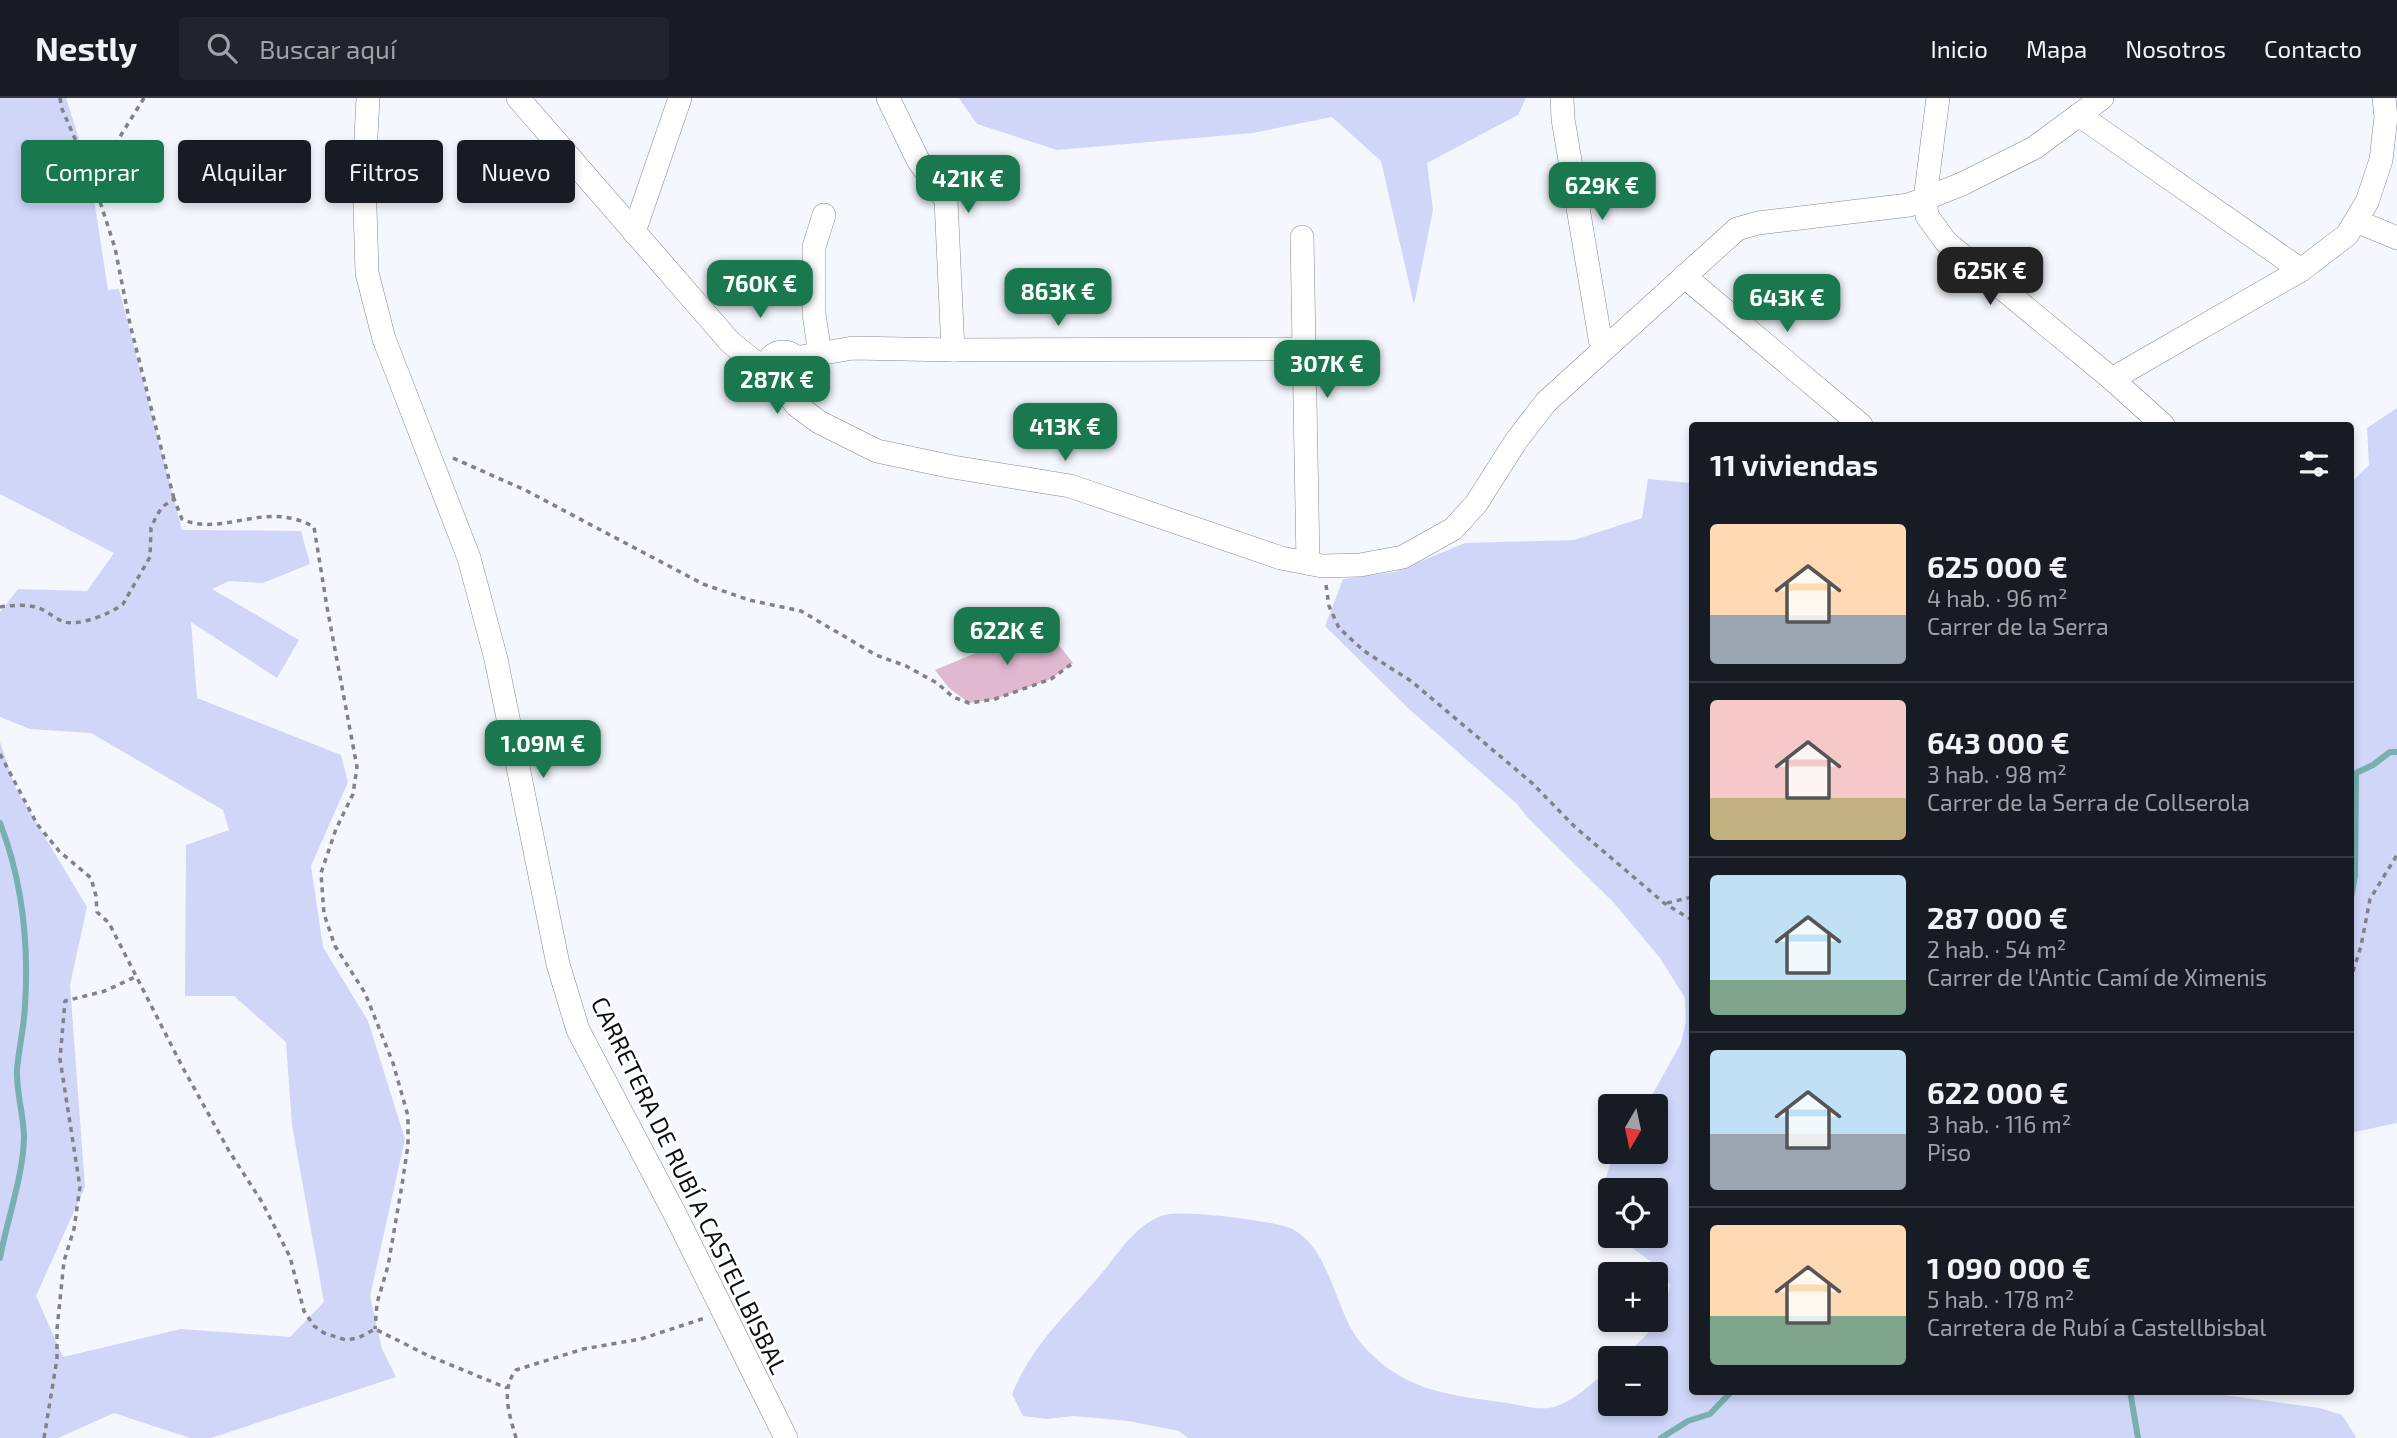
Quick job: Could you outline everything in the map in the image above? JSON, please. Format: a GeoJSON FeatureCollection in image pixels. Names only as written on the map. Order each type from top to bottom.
{"type":"FeatureCollection","features":[{"type":"Feature","properties":{"kind":"street","name":"CARRETERA DE RUBÍ A CASTELLBISBAL"},"geometry":{"type":"LineString","coordinates":[[368,98],[364,176],[367,273],[384,339],[469,558],[496,659],[558,964],[578,1030],[676,1216],[786,1438]]}},
{"type":"Feature","properties":{"kind":"street"},"geometry":{"type":"LineString","coordinates":[[518,98],[723,331],[787,369],[812,416],[877,451],[953,467],[1070,486],[1281,558],[1315,564],[1360,565],[1403,557],[1453,528],[1476,504],[1516,441],[1546,402],[1737,229],[1758,223],[1909,205],[1962,184],[2034,148],[2102,98]]}},
{"type":"Feature","properties":{"kind":"street"},"geometry":{"type":"LineString","coordinates":[[634,232],[680,98]]}},
{"type":"Feature","properties":{"kind":"street"},"geometry":{"type":"LineString","coordinates":[[888,98],[918,160],[946,200],[953,351]]}},
{"type":"Feature","properties":{"kind":"street"},"geometry":{"type":"LineString","coordinates":[[1562,98],[1563,119],[1602,350]]}},
{"type":"Feature","properties":{"kind":"street"},"geometry":{"type":"LineString","coordinates":[[1938,98],[1925,199],[1927,216],[1946,242],[2161,422]]}},
{"type":"Feature","properties":{"kind":"street"},"geometry":{"type":"LineString","coordinates":[[2112,379],[2301,270],[2347,236],[2367,202],[2381,160],[2386,117],[2384,98]]}},
{"type":"Feature","properties":{"kind":"street"},"geometry":{"type":"LineString","coordinates":[[2079,115],[2301,270]]}},
{"type":"Feature","properties":{"kind":"street"},"geometry":{"type":"LineString","coordinates":[[820,354],[814,314],[814,247],[824,215]]}},
{"type":"Feature","properties":{"kind":"street"},"geometry":{"type":"LineString","coordinates":[[2356,221],[2397,239]]}},
{"type":"Feature","properties":{"kind":"street"},"geometry":{"type":"LineString","coordinates":[[1302,237],[1304,349],[1315,564]]}},
{"type":"Feature","properties":{"kind":"street"},"geometry":{"type":"LineString","coordinates":[[1684,276],[1857,422]]}},
{"type":"Feature","properties":{"kind":"street"},"geometry":{"type":"LineString","coordinates":[[787,369],[813,363],[820,354],[853,348],[953,351],[1304,349]]}},
{"type":"Feature","properties":{"kind":"path"},"geometry":{"type":"LineString","coordinates":[[60,98],[76,140]]}},
{"type":"Feature","properties":{"kind":"path"},"geometry":{"type":"LineString","coordinates":[[118,140],[144,98]]}},
{"type":"Feature","properties":{"kind":"path"},"geometry":{"type":"LineString","coordinates":[[100,203],[115,248],[130,324],[174,499],[182,519],[194,525],[250,517],[288,516],[314,527],[357,767],[353,794],[336,828],[321,873],[324,914],[335,946],[365,993],[393,1063],[408,1116],[408,1145],[402,1185],[387,1266],[376,1303],[375,1329]]}},
{"type":"Feature","properties":{"kind":"path"},"geometry":{"type":"LineString","coordinates":[[426,447],[525,490],[703,584],[749,600],[801,611],[876,656],[906,666],[937,683],[953,697],[969,703],[995,699],[1051,679],[1073,663]]}},
{"type":"Feature","properties":{"kind":"path"},"geometry":{"type":"LineString","coordinates":[[0,607],[19,605],[38,608],[65,622],[96,618],[117,609],[150,557],[151,528],[156,517],[162,508],[174,499]]}},
{"type":"Feature","properties":{"kind":"path"},"geometry":{"type":"LineString","coordinates":[[1315,564],[1339,628],[1364,650],[1410,681],[1480,739],[1532,783],[1575,827],[1664,903],[1689,918]]}},
{"type":"Feature","properties":{"kind":"path"},"geometry":{"type":"LineString","coordinates":[[0,754],[37,824],[59,851],[91,878],[97,912],[109,923],[183,1068],[229,1151],[262,1202],[290,1257],[304,1311],[314,1326],[324,1333],[346,1340],[358,1338],[375,1329]]}},
{"type":"Feature","properties":{"kind":"path"},"geometry":{"type":"LineString","coordinates":[[2354,968],[2370,899],[2397,855]]}},
{"type":"Feature","properties":{"kind":"path"},"geometry":{"type":"LineString","coordinates":[[1664,903],[1689,898]]}},
{"type":"Feature","properties":{"kind":"path"},"geometry":{"type":"LineString","coordinates":[[44,1438],[57,1359],[57,1329],[64,1261],[74,1228],[80,1187],[60,1059],[65,1001],[105,991],[138,976]]}},
{"type":"Feature","properties":{"kind":"path"},"geometry":{"type":"LineString","coordinates":[[516,1438],[510,1417],[507,1388],[510,1377],[516,1370],[583,1349],[641,1339],[723,1311]]}},
{"type":"Feature","properties":{"kind":"path"},"geometry":{"type":"LineString","coordinates":[[375,1329],[429,1356],[507,1388]]}},
{"type":"Feature","properties":{"kind":"shaded area"},"geometry":{"type":"Polygon","coordinates":[[[0,98],[66,98],[79,140],[21,140],[21,203],[95,203],[108,290],[119,289],[182,530],[301,531],[310,564],[263,583],[229,581],[212,589],[299,640],[277,678],[191,622],[197,698],[341,755],[348,782],[311,866],[323,947],[368,1021],[405,1139],[370,1296],[382,1349],[396,1377],[211,1438],[190,1438],[114,1413],[58,1438],[0,1438],[0,742],[15,787],[87,907],[70,985],[85,1187],[36,1296],[63,1357],[181,1329],[290,1337],[324,1302],[292,1125],[286,1042],[234,996],[185,996],[186,845],[229,830],[223,810],[91,733],[30,729],[0,717],[0,612],[18,589],[87,591],[114,553],[0,494],[0,98]]]}},
{"type":"Feature","properties":{"kind":"shaded area"},"geometry":{"type":"Polygon","coordinates":[[[959,98],[1526,98],[1518,115],[1427,163],[1433,210],[1414,305],[1381,161],[1332,117],[1253,133],[1057,150],[977,124],[959,98]]]}},
{"type":"Feature","properties":{"kind":"shaded area"},"geometry":{"type":"Polygon","coordinates":[[[2397,408],[2397,1123],[2354,1132],[2354,480],[2369,465],[2367,428],[2397,408]]]}},
{"type":"Feature","properties":{"kind":"shaded area"},"geometry":{"type":"Polygon","coordinates":[[[1648,479],[1689,483],[1689,1395],[2224,1395],[2320,1408],[2342,1415],[2355,1438],[1188,1438],[1179,1431],[1128,1421],[1074,1416],[1046,1419],[1023,1416],[1012,1394],[1029,1361],[1060,1320],[1134,1234],[1164,1215],[1189,1214],[1251,1220],[1294,1230],[1306,1240],[1325,1266],[1344,1314],[1360,1342],[1392,1371],[1409,1381],[1465,1397],[1549,1408],[1577,1396],[1598,1378],[1598,1416],[1668,1416],[1668,1346],[1635,1346],[1648,1332],[1668,1332],[1668,1262],[1652,1262],[1632,1248],[1668,1248],[1668,1178],[1606,1178],[1611,1164],[1668,1164],[1668,1094],[1653,1094],[1681,1043],[1686,1021],[1685,998],[1660,958],[1614,903],[1516,803],[1409,709],[1325,626],[1343,579],[1395,572],[1465,543],[1574,540],[1642,518],[1648,479]]]}},
{"type":"Feature","properties":{"kind":"building"},"geometry":{"type":"Polygon","coordinates":[[[1048,623],[1054,639],[1073,663],[1051,679],[995,699],[969,703],[949,688],[935,670],[1048,623]]]}},
{"type":"Feature","properties":{"kind":"waterway"},"geometry":{"type":"LineString","coordinates":[[2354,881],[2356,773],[2373,765],[2390,752],[2397,752]]}},
{"type":"Feature","properties":{"kind":"waterway"},"geometry":{"type":"LineString","coordinates":[[0,823],[19,890],[26,959],[24,1014],[17,1069],[24,1129],[23,1153],[0,1258]]}},
{"type":"Feature","properties":{"kind":"waterway"},"geometry":{"type":"LineString","coordinates":[[1661,1438],[1688,1421],[1710,1414],[1728,1395]]}},
{"type":"Feature","properties":{"kind":"waterway"},"geometry":{"type":"LineString","coordinates":[[2131,1395],[2138,1438]]}}]}
